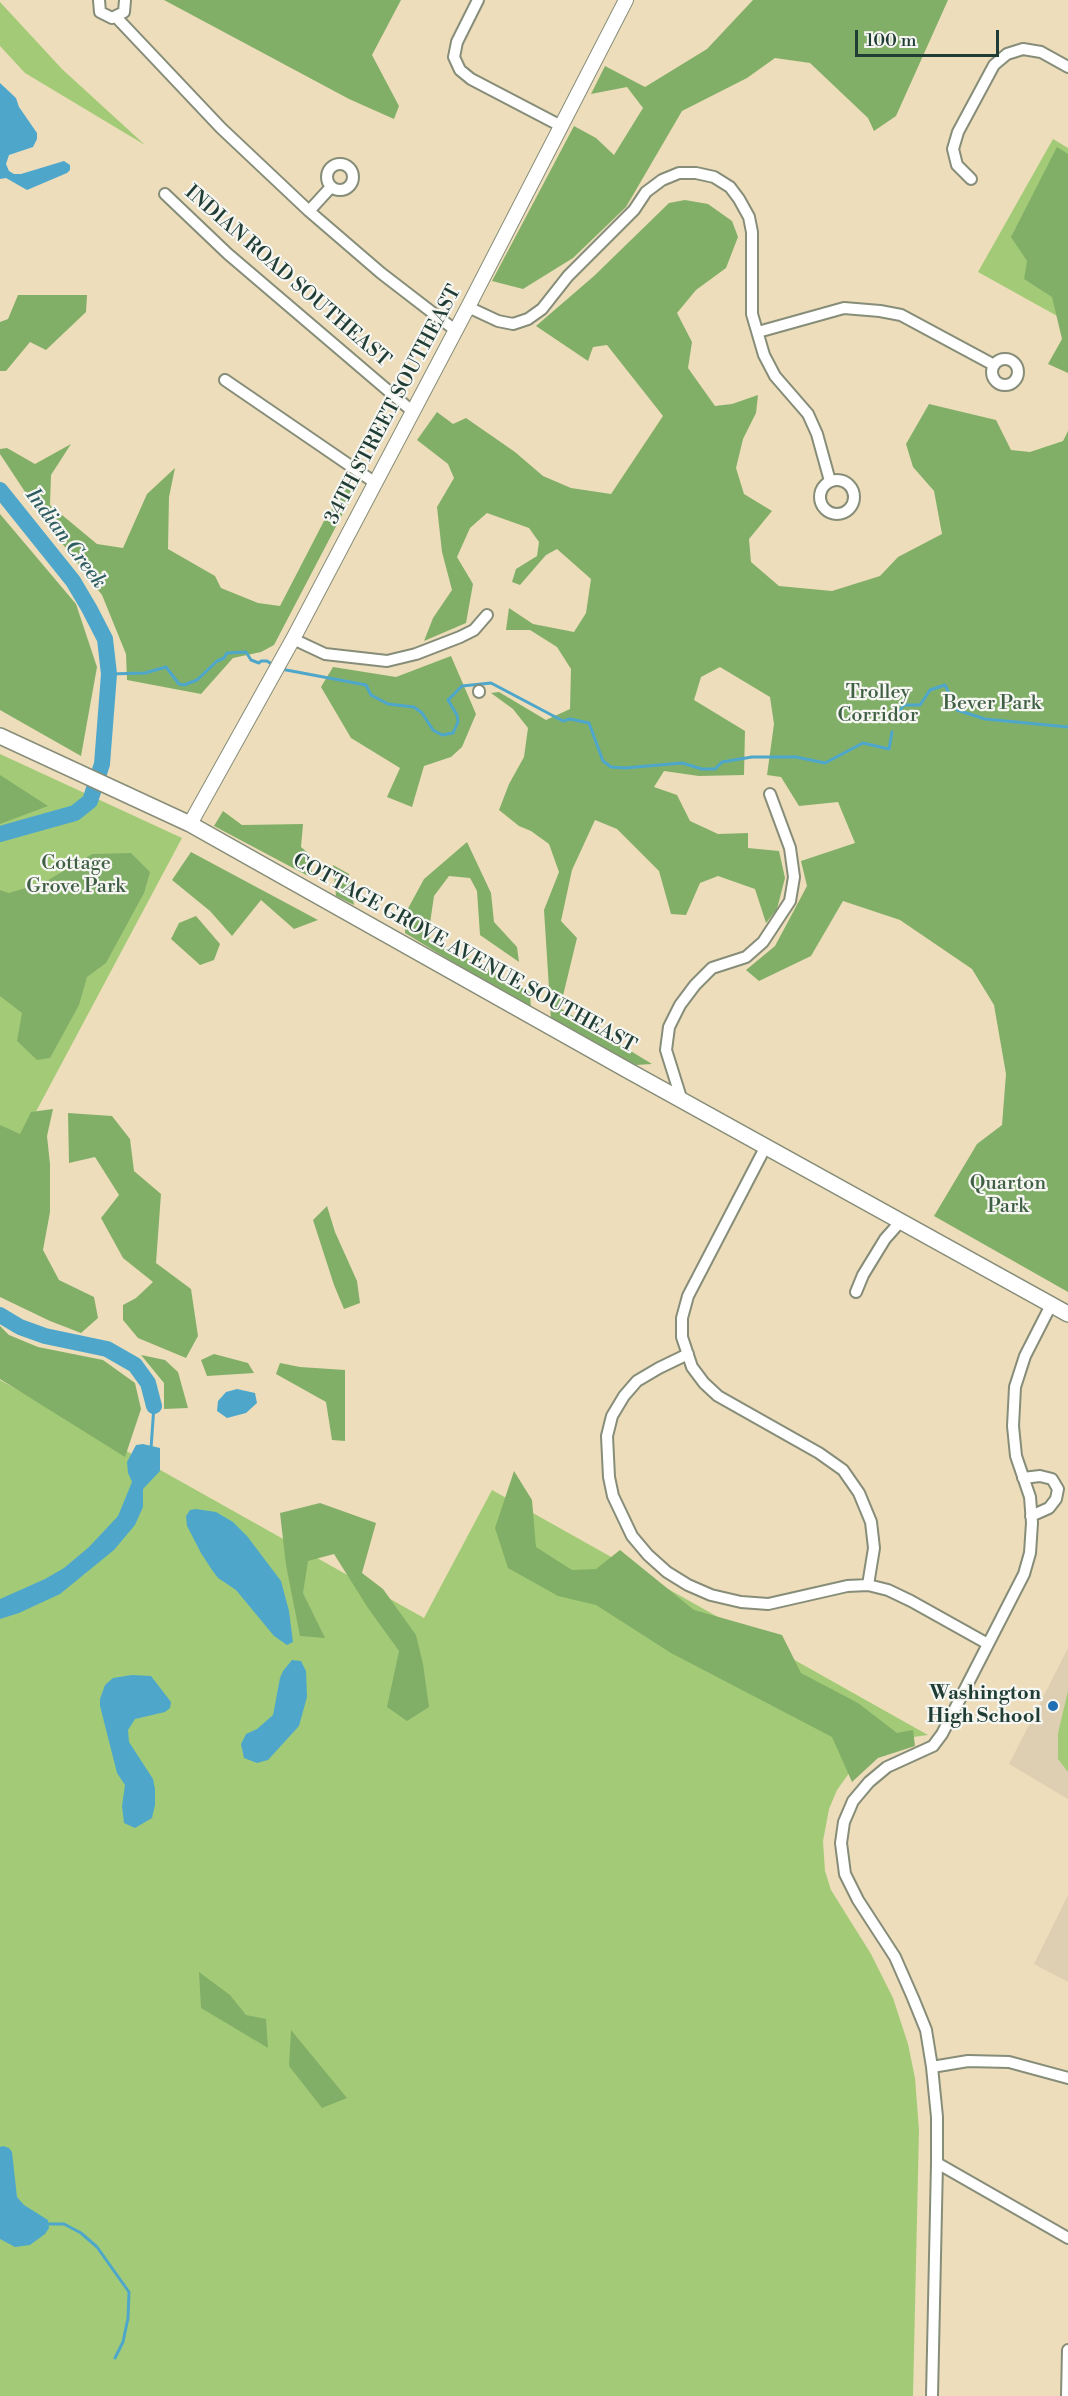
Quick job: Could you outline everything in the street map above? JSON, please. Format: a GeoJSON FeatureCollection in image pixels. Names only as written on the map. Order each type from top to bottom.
{"type":"FeatureCollection","features":[{"type":"Feature","properties":{"kind":"main road","name":"COTTAGE GROVE AVENUE SOUTHEAST"},"geometry":{"type":"LineString","coordinates":[[0,736],[190,824],[682,1101],[1068,1314]]}},
{"type":"Feature","properties":{"kind":"street"},"geometry":{"type":"LineString","coordinates":[[99,0],[99,8],[103,15],[117,18],[221,128],[309,211],[381,273],[455,330]]}},
{"type":"Feature","properties":{"kind":"street"},"geometry":{"type":"LineString","coordinates":[[117,18],[124,12],[125,0]]}},
{"type":"Feature","properties":{"kind":"street"},"geometry":{"type":"LineString","coordinates":[[478,0],[457,42],[454,57],[460,70],[471,79],[561,126]]}},
{"type":"Feature","properties":{"kind":"street","name":"34TH STREET SOUTHEAST"},"geometry":{"type":"LineString","coordinates":[[190,824],[293,639],[626,0]]}},
{"type":"Feature","properties":{"kind":"street"},"geometry":{"type":"LineString","coordinates":[[971,179],[957,165],[953,149],[958,132],[994,65],[1007,54],[1023,50],[1041,52],[1068,67]]}},
{"type":"Feature","properties":{"kind":"street"},"geometry":{"type":"LineString","coordinates":[[468,306],[498,321],[513,324],[528,319],[542,309],[568,276],[634,210],[646,192],[662,180],[679,173],[696,173],[714,177],[730,187],[749,217],[752,232],[750,299],[764,356],[775,376],[808,414],[817,434],[830,481]]}},
{"type":"Feature","properties":{"kind":"street"},"geometry":{"type":"LineString","coordinates":[[309,211],[331,187]]}},
{"type":"Feature","properties":{"kind":"street","name":"INDIAN ROAD SOUTHEAST"},"geometry":{"type":"LineString","coordinates":[[165,194],[228,254],[412,411]]}},
{"type":"Feature","properties":{"kind":"street"},"geometry":{"type":"LineString","coordinates":[[758,332],[844,308],[880,311],[901,315],[994,365]]}},
{"type":"Feature","properties":{"kind":"street"},"geometry":{"type":"LineString","coordinates":[[225,380],[374,482]]}},
{"type":"Feature","properties":{"kind":"street"},"geometry":{"type":"LineString","coordinates":[[293,639],[325,654],[387,661],[416,654],[460,637],[474,630],[487,615]]}},
{"type":"Feature","properties":{"kind":"street"},"geometry":{"type":"LineString","coordinates":[[682,1101],[666,1050],[669,1027],[680,1005],[712,968],[746,957],[763,942],[790,901],[794,877],[790,848],[770,794]]}},
{"type":"Feature","properties":{"kind":"street"},"geometry":{"type":"LineString","coordinates":[[766,1146],[688,1296],[682,1318],[682,1337],[692,1367],[718,1396],[819,1453],[843,1470],[859,1493],[871,1522],[874,1548],[868,1585]]}},
{"type":"Feature","properties":{"kind":"street"},"geometry":{"type":"LineString","coordinates":[[856,1292],[879,1249],[901,1221]]}},
{"type":"Feature","properties":{"kind":"street"},"geometry":{"type":"LineString","coordinates":[[932,2396],[937,2117],[926,2030],[896,1957],[858,1900],[845,1874],[841,1843],[844,1822],[853,1801],[869,1782],[887,1767],[933,1746],[942,1734],[1024,1574],[1030,1553],[1032,1516],[1030,1497],[1016,1456],[1013,1426],[1015,1387],[1025,1356],[1051,1305]]}},
{"type":"Feature","properties":{"kind":"street"},"geometry":{"type":"LineString","coordinates":[[688,1354],[637,1381],[624,1396],[612,1416],[607,1436],[609,1477],[621,1516],[632,1536],[648,1556],[667,1572],[688,1585],[711,1596],[741,1602],[768,1605],[826,1590],[868,1585],[888,1590],[988,1644]]}},
{"type":"Feature","properties":{"kind":"street"},"geometry":{"type":"LineString","coordinates":[[1023,1478],[1040,1476],[1052,1479],[1058,1489],[1056,1499],[1049,1509],[1032,1516]]}},
{"type":"Feature","properties":{"kind":"street"},"geometry":{"type":"LineString","coordinates":[[932,2067],[968,2061],[1009,2062],[1068,2078]]}},
{"type":"Feature","properties":{"kind":"street"},"geometry":{"type":"LineString","coordinates":[[937,2163],[1068,2238]]}},
{"type":"Feature","properties":{"kind":"street"},"geometry":{"type":"LineString","coordinates":[[1067,2396],[1068,2350]]}},
{"type":"Feature","properties":{"kind":"shaded area","name":"Washington High School"},"geometry":{"type":"Polygon","coordinates":[[[1068,1648],[1068,1799],[1009,1764],[1068,1648]]]}},
{"type":"Feature","properties":{"kind":"shaded area"},"geometry":{"type":"Polygon","coordinates":[[[1068,1895],[1068,1982],[1034,1964],[1068,1895]]]}},
{"type":"Feature","properties":{"kind":"green space"},"geometry":{"type":"Polygon","coordinates":[[[164,0],[401,0],[372,55],[399,106],[394,119],[349,99],[164,0]]]}},
{"type":"Feature","properties":{"kind":"green space"},"geometry":{"type":"Polygon","coordinates":[[[753,0],[948,0],[896,116],[874,131],[868,118],[810,63],[775,58],[747,78],[682,111],[626,207],[573,258],[523,289],[492,281],[574,126],[596,138],[614,155],[643,108],[627,87],[591,94],[605,66],[645,87],[707,49],[753,0]]]}},
{"type":"Feature","properties":{"kind":"green space"},"geometry":{"type":"Polygon","coordinates":[[[0,2],[62,69],[145,145],[25,73],[0,46],[0,2]]]}},
{"type":"Feature","properties":{"kind":"green space"},"geometry":{"type":"Polygon","coordinates":[[[1053,139],[1068,148],[1068,322],[978,272],[1053,139]]]}},
{"type":"Feature","properties":{"kind":"green space"},"geometry":{"type":"Polygon","coordinates":[[[1057,147],[1068,154],[1068,373],[1048,364],[1062,339],[1052,297],[1024,279],[1027,261],[1011,237],[1057,147]]]}},
{"type":"Feature","properties":{"kind":"green space"},"geometry":{"type":"Polygon","coordinates":[[[685,200],[708,204],[732,221],[738,237],[726,268],[696,290],[677,313],[692,342],[688,368],[715,406],[732,404],[758,395],[756,413],[743,439],[736,468],[744,494],[772,511],[749,539],[751,562],[779,586],[832,591],[880,576],[898,557],[942,534],[934,491],[913,467],[906,444],[929,404],[996,420],[1011,450],[1030,452],[1063,441],[1068,431],[1068,1292],[934,1216],[977,1144],[1002,1125],[1006,1074],[994,1005],[972,969],[900,920],[843,901],[811,956],[759,981],[746,970],[775,946],[807,886],[801,861],[855,843],[838,802],[799,806],[781,777],[767,775],[774,724],[770,697],[720,667],[701,677],[694,700],[745,731],[744,775],[699,776],[664,771],[654,787],[677,795],[690,821],[718,834],[748,833],[748,848],[779,851],[785,878],[777,909],[766,923],[755,889],[718,876],[700,883],[686,915],[671,914],[659,871],[617,829],[595,820],[572,870],[561,921],[577,938],[560,1008],[652,1064],[636,1065],[551,1020],[544,910],[559,872],[549,844],[531,831],[519,826],[499,810],[509,784],[524,757],[528,728],[513,709],[491,693],[499,692],[546,720],[570,709],[571,669],[557,647],[530,630],[506,630],[509,608],[533,624],[574,632],[586,613],[591,579],[557,549],[546,555],[520,585],[512,582],[516,569],[537,556],[539,542],[529,528],[487,513],[470,528],[457,557],[473,584],[466,623],[424,641],[433,618],[452,590],[442,552],[437,507],[454,478],[448,464],[417,440],[437,412],[453,424],[466,418],[515,452],[543,476],[571,488],[611,494],[663,416],[607,345],[593,347],[588,361],[536,326],[594,276],[669,203],[685,200]]]}},
{"type":"Feature","properties":{"kind":"green space"},"geometry":{"type":"Polygon","coordinates":[[[18,295],[87,295],[86,312],[46,350],[30,342],[6,371],[0,371],[0,322],[8,319],[18,295]]]}},
{"type":"Feature","properties":{"kind":"green space"},"geometry":{"type":"Polygon","coordinates":[[[71,444],[51,475],[50,505],[97,544],[123,548],[147,494],[175,468],[169,497],[168,549],[215,576],[221,588],[258,603],[280,606],[325,519],[350,482],[354,492],[274,645],[261,652],[233,658],[201,694],[127,680],[126,654],[102,595],[41,516],[0,454],[0,449],[7,448],[35,464],[71,444]]]}},
{"type":"Feature","properties":{"kind":"green space"},"geometry":{"type":"Polygon","coordinates":[[[0,514],[76,604],[97,667],[81,756],[0,710],[0,514]]]}},
{"type":"Feature","properties":{"kind":"green space"},"geometry":{"type":"Polygon","coordinates":[[[451,656],[476,714],[462,747],[451,757],[424,766],[412,807],[387,797],[400,768],[351,738],[321,687],[333,667],[396,677],[451,656]]]}},
{"type":"Feature","properties":{"kind":"green space","name":"Cottage Grove Park"},"geometry":{"type":"Polygon","coordinates":[[[0,754],[182,838],[0,1179],[0,754]]]}},
{"type":"Feature","properties":{"kind":"green space"},"geometry":{"type":"Polygon","coordinates":[[[0,775],[48,806],[0,824],[0,775]]]}},
{"type":"Feature","properties":{"kind":"green space"},"geometry":{"type":"Polygon","coordinates":[[[223,811],[242,825],[303,824],[301,847],[310,855],[312,872],[310,877],[214,826],[223,811]]]}},
{"type":"Feature","properties":{"kind":"green space"},"geometry":{"type":"Polygon","coordinates":[[[467,842],[491,893],[494,922],[517,947],[519,962],[480,935],[477,891],[470,878],[449,876],[434,896],[428,937],[530,992],[531,1010],[405,933],[405,914],[424,879],[467,842]]]}},
{"type":"Feature","properties":{"kind":"green space"},"geometry":{"type":"Polygon","coordinates":[[[191,852],[318,920],[294,929],[261,900],[232,936],[210,911],[172,880],[191,852]]]}},
{"type":"Feature","properties":{"kind":"green space"},"geometry":{"type":"Polygon","coordinates":[[[131,853],[150,872],[144,893],[106,963],[87,977],[79,1005],[50,1058],[37,1060],[17,1041],[22,1013],[0,996],[0,890],[9,893],[45,882],[92,854],[131,853]]]}},
{"type":"Feature","properties":{"kind":"green space"},"geometry":{"type":"Polygon","coordinates":[[[333,865],[349,874],[354,905],[336,896],[333,865]]]}},
{"type":"Feature","properties":{"kind":"green space"},"geometry":{"type":"Polygon","coordinates":[[[196,916],[220,944],[214,960],[200,965],[171,939],[179,923],[196,916]]]}},
{"type":"Feature","properties":{"kind":"green space"},"geometry":{"type":"Polygon","coordinates":[[[53,1109],[47,1136],[50,1164],[50,1212],[43,1250],[59,1280],[94,1297],[98,1318],[81,1333],[0,1297],[0,1125],[20,1134],[31,1112],[53,1109]]]}},
{"type":"Feature","properties":{"kind":"green space"},"geometry":{"type":"Polygon","coordinates":[[[68,1113],[112,1116],[130,1139],[134,1171],[161,1194],[156,1263],[191,1289],[198,1336],[186,1358],[138,1338],[123,1320],[123,1305],[136,1298],[153,1282],[123,1258],[101,1218],[119,1195],[95,1157],[69,1163],[68,1113]]]}},
{"type":"Feature","properties":{"kind":"green space"},"geometry":{"type":"Polygon","coordinates":[[[327,1206],[335,1232],[357,1281],[360,1303],[344,1309],[313,1220],[327,1206]]]}},
{"type":"Feature","properties":{"kind":"green space"},"geometry":{"type":"Polygon","coordinates":[[[0,1326],[9,1335],[38,1347],[103,1360],[135,1383],[141,1409],[125,1457],[0,1379],[0,1326]]]}},
{"type":"Feature","properties":{"kind":"green space"},"geometry":{"type":"Polygon","coordinates":[[[214,1354],[248,1363],[254,1373],[207,1376],[201,1360],[214,1354]]]}},
{"type":"Feature","properties":{"kind":"green space"},"geometry":{"type":"Polygon","coordinates":[[[141,1355],[165,1360],[178,1372],[188,1408],[164,1409],[164,1383],[141,1355]]]}},
{"type":"Feature","properties":{"kind":"green space"},"geometry":{"type":"Polygon","coordinates":[[[280,1363],[300,1367],[345,1370],[345,1441],[332,1440],[326,1402],[276,1374],[280,1363]]]}},
{"type":"Feature","properties":{"kind":"green space"},"geometry":{"type":"Polygon","coordinates":[[[0,1380],[424,1618],[492,1490],[928,1735],[906,1738],[850,1772],[837,1790],[829,1809],[823,1841],[825,1871],[831,1890],[871,1954],[893,1998],[908,2044],[915,2078],[919,2130],[913,2396],[0,2396],[0,1380]]]}},
{"type":"Feature","properties":{"kind":"green space"},"geometry":{"type":"Polygon","coordinates":[[[514,1471],[532,1500],[536,1547],[572,1570],[596,1569],[620,1550],[694,1610],[782,1635],[801,1673],[858,1703],[897,1733],[913,1730],[915,1746],[878,1758],[852,1782],[832,1737],[671,1653],[596,1605],[558,1596],[508,1568],[495,1528],[514,1471]]]}},
{"type":"Feature","properties":{"kind":"green space"},"geometry":{"type":"Polygon","coordinates":[[[320,1503],[376,1523],[362,1573],[383,1589],[416,1635],[423,1664],[429,1707],[407,1721],[387,1707],[399,1651],[368,1608],[334,1554],[308,1561],[303,1593],[325,1638],[300,1636],[286,1565],[280,1513],[320,1503]]]}},
{"type":"Feature","properties":{"kind":"green space"},"geometry":{"type":"Polygon","coordinates":[[[1068,1691],[1068,1772],[1058,1759],[1058,1733],[1068,1691]]]}},
{"type":"Feature","properties":{"kind":"green space"},"geometry":{"type":"Polygon","coordinates":[[[199,1972],[230,1995],[246,2015],[266,2019],[268,2048],[201,2008],[199,1972]]]}},
{"type":"Feature","properties":{"kind":"green space"},"geometry":{"type":"Polygon","coordinates":[[[291,2030],[347,2098],[322,2108],[289,2066],[291,2030]]]}},
{"type":"Feature","properties":{"kind":"water"},"geometry":{"type":"Polygon","coordinates":[[[0,83],[16,98],[19,107],[37,133],[33,147],[9,155],[6,164],[9,171],[21,174],[64,161],[70,165],[67,173],[27,190],[6,178],[0,179],[0,83]]]}},
{"type":"Feature","properties":{"kind":"water"},"geometry":{"type":"Polygon","coordinates":[[[237,1389],[255,1393],[257,1403],[246,1413],[227,1418],[217,1411],[218,1401],[226,1392],[237,1389]]]}},
{"type":"Feature","properties":{"kind":"water"},"geometry":{"type":"Polygon","coordinates":[[[143,1444],[160,1448],[160,1471],[143,1489],[143,1507],[135,1525],[114,1550],[60,1594],[0,1619],[0,1599],[64,1568],[89,1547],[118,1516],[132,1482],[127,1462],[136,1445],[143,1444]]]}},
{"type":"Feature","properties":{"kind":"water"},"geometry":{"type":"Polygon","coordinates":[[[190,1510],[216,1512],[233,1522],[247,1536],[281,1581],[289,1611],[293,1642],[287,1645],[274,1636],[236,1590],[218,1578],[212,1570],[187,1526],[186,1516],[190,1510]]]}},
{"type":"Feature","properties":{"kind":"water"},"geometry":{"type":"Polygon","coordinates":[[[292,1660],[301,1661],[306,1671],[307,1697],[299,1726],[268,1760],[257,1763],[244,1758],[241,1744],[246,1734],[257,1729],[273,1715],[280,1678],[292,1660]]]}},
{"type":"Feature","properties":{"kind":"water"},"geometry":{"type":"Polygon","coordinates":[[[132,1675],[151,1676],[171,1702],[170,1708],[165,1712],[135,1719],[128,1730],[129,1742],[153,1779],[155,1789],[152,1818],[135,1828],[124,1823],[122,1806],[125,1785],[117,1773],[100,1706],[105,1685],[113,1678],[132,1675]]]}},
{"type":"Feature","properties":{"kind":"water"},"geometry":{"type":"Polygon","coordinates":[[[3,2146],[12,2152],[17,2197],[24,2205],[48,2220],[49,2228],[45,2234],[30,2245],[15,2247],[0,2239],[0,2147],[3,2146]]]}},
{"type":"Feature","properties":{"kind":"waterway","name":"Indian Creek"},"geometry":{"type":"LineString","coordinates":[[0,490],[73,581],[89,608],[105,639],[109,674],[102,764],[90,801],[75,813],[0,834]]}},
{"type":"Feature","properties":{"kind":"waterway"},"geometry":{"type":"LineString","coordinates":[[109,674],[145,673],[166,667],[179,684],[184,685],[197,680],[227,653],[246,652],[251,660],[259,663],[267,661],[273,665]]}},
{"type":"Feature","properties":{"kind":"waterway"},"geometry":{"type":"LineString","coordinates":[[281,669],[366,685],[371,695],[388,704],[414,707],[422,713],[433,730],[442,735],[453,733],[458,722],[457,715],[448,700],[462,686],[491,683],[563,721],[570,719],[589,723],[603,761],[611,767],[682,763],[702,769],[715,769],[722,762],[752,757],[796,757],[825,763],[863,743],[889,749],[892,732]]}},
{"type":"Feature","properties":{"kind":"waterway"},"geometry":{"type":"LineString","coordinates":[[894,719],[904,705],[920,705],[930,690],[945,685],[957,710],[985,719],[1068,727]]}},
{"type":"Feature","properties":{"kind":"waterway","name":"Indian Creek"},"geometry":{"type":"LineString","coordinates":[[0,1315],[20,1327],[45,1336],[107,1349],[135,1365],[148,1383],[154,1406]]}},
{"type":"Feature","properties":{"kind":"waterway","name":"Indian Creek"},"geometry":{"type":"LineString","coordinates":[[151,1448],[154,1406]]}},
{"type":"Feature","properties":{"kind":"waterway"},"geometry":{"type":"LineString","coordinates":[[48,2224],[64,2224],[81,2233],[97,2247],[129,2292],[128,2318],[123,2342],[115,2358]]}},
{"type":"Feature","properties":{"kind":"place","name":"Washington High School"},"geometry":{"type":"Point","coordinates":[1053,1706]}},
{"type":"Feature","properties":{"kind":"park label","name":"Trolley Corridor"},"geometry":{"type":"Point","coordinates":[878,704]}},
{"type":"Feature","properties":{"kind":"park label","name":"Bever Park"},"geometry":{"type":"Point","coordinates":[992,704]}},
{"type":"Feature","properties":{"kind":"park label","name":"Quarton Park"},"geometry":{"type":"Point","coordinates":[1008,1196]}}]}
